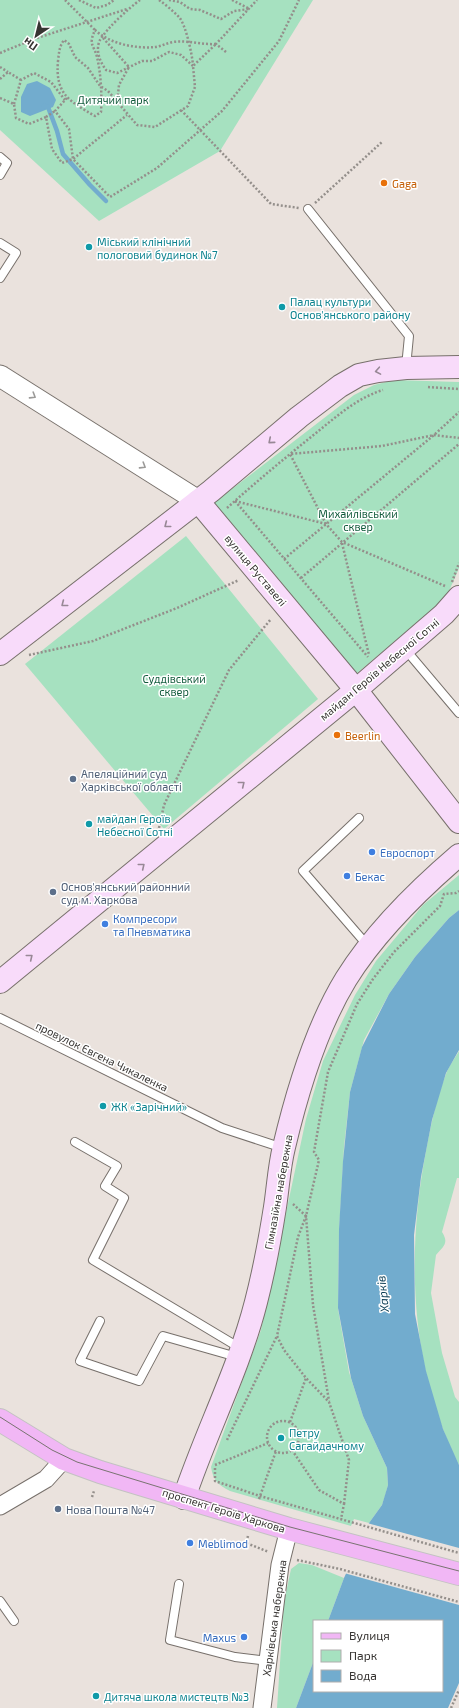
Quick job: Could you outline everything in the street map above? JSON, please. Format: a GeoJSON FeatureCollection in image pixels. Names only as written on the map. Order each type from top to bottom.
{"type":"FeatureCollection","features":[{"type":"Feature","properties":{"kind":"main road"},"geometry":{"type":"LineString","coordinates":[[0,654],[198,501],[299,417],[340,386],[359,375],[378,371],[406,368],[459,367]]}},
{"type":"Feature","properties":{"kind":"main road","name":"вулиця Руставелі"},"geometry":{"type":"LineString","coordinates":[[198,501],[356,690],[459,822]]}},
{"type":"Feature","properties":{"kind":"main road","name":"майдан Героїв Небесної Сотні"},"geometry":{"type":"LineString","coordinates":[[0,982],[356,690],[404,648],[455,599]]}},
{"type":"Feature","properties":{"kind":"main road","name":"Гімназійна набережна"},"geometry":{"type":"LineString","coordinates":[[184,1498],[239,1353],[256,1303],[275,1210],[284,1148],[303,1081],[326,1018],[346,980],[369,946],[431,879],[459,855]]}},
{"type":"Feature","properties":{"kind":"main road","name":"проспект Героїв Харкова"},"geometry":{"type":"LineString","coordinates":[[0,1420],[64,1459],[184,1498],[289,1529],[459,1574]]}},
{"type":"Feature","properties":{"kind":"street","name":"вулиця Руставелі"},"geometry":{"type":"LineString","coordinates":[[0,376],[198,501]]}},
{"type":"Feature","properties":{"kind":"street"},"geometry":{"type":"LineString","coordinates":[[0,1506],[46,1479],[64,1459]]}},
{"type":"Feature","properties":{"kind":"street","name":"Харківська набережна"},"geometry":{"type":"LineString","coordinates":[[262,1708],[280,1565],[289,1529]]}},
{"type":"Feature","properties":{"kind":"lane"},"geometry":{"type":"LineString","coordinates":[[0,157],[8,163],[0,175]]}},
{"type":"Feature","properties":{"kind":"lane"},"geometry":{"type":"LineString","coordinates":[[308,209],[409,336],[406,368]]}},
{"type":"Feature","properties":{"kind":"lane"},"geometry":{"type":"LineString","coordinates":[[0,243],[16,254],[0,278]]}},
{"type":"Feature","properties":{"kind":"lane"},"geometry":{"type":"LineString","coordinates":[[404,648],[459,713]]}},
{"type":"Feature","properties":{"kind":"lane"},"geometry":{"type":"LineString","coordinates":[[359,818],[303,871],[369,946]]}},
{"type":"Feature","properties":{"kind":"lane","name":"провулок Євгена Чикаленка"},"geometry":{"type":"LineString","coordinates":[[0,1018],[222,1128],[248,1138],[284,1148]]}},
{"type":"Feature","properties":{"kind":"lane"},"geometry":{"type":"LineString","coordinates":[[75,1142],[117,1166],[105,1186],[124,1198],[93,1260],[239,1353]]}},
{"type":"Feature","properties":{"kind":"lane"},"geometry":{"type":"LineString","coordinates":[[100,1321],[80,1360],[139,1381],[163,1336],[239,1353]]}},
{"type":"Feature","properties":{"kind":"lane"},"geometry":{"type":"LineString","coordinates":[[179,1584],[170,1640],[234,1657],[268,1661]]}},
{"type":"Feature","properties":{"kind":"lane"},"geometry":{"type":"LineString","coordinates":[[0,1601],[14,1621]]}},
{"type":"Feature","properties":{"kind":"path"},"geometry":{"type":"LineString","coordinates":[[65,0],[103,38],[129,67]]}},
{"type":"Feature","properties":{"kind":"path"},"geometry":{"type":"LineString","coordinates":[[79,0],[96,8],[107,5],[114,0]]}},
{"type":"Feature","properties":{"kind":"path"},"geometry":{"type":"LineString","coordinates":[[0,54],[34,39],[127,8],[140,0]]}},
{"type":"Feature","properties":{"kind":"path"},"geometry":{"type":"LineString","coordinates":[[66,99],[59,85],[58,68],[60,45],[64,40],[69,44],[75,57],[88,68],[100,86],[108,91],[137,125],[155,127],[188,106],[195,86],[191,53],[187,42],[186,30],[180,17],[159,0]]}},
{"type":"Feature","properties":{"kind":"path"},"geometry":{"type":"LineString","coordinates":[[169,0],[180,2],[190,9],[200,10],[220,19],[234,11],[249,8]]}},
{"type":"Feature","properties":{"kind":"path"},"geometry":{"type":"LineString","coordinates":[[232,0],[249,8]]}},
{"type":"Feature","properties":{"kind":"path"},"geometry":{"type":"LineString","coordinates":[[193,66],[257,0]]}},
{"type":"Feature","properties":{"kind":"path"},"geometry":{"type":"LineString","coordinates":[[55,111],[69,129],[73,159],[110,197],[157,168],[222,111],[279,41],[299,0]]}},
{"type":"Feature","properties":{"kind":"path"},"geometry":{"type":"LineString","coordinates":[[127,8],[100,41],[98,51],[101,62],[106,70],[117,73],[142,61],[152,61],[169,52],[181,54],[193,66]]}},
{"type":"Feature","properties":{"kind":"path"},"geometry":{"type":"LineString","coordinates":[[66,99],[55,111],[30,124],[16,118],[14,104],[21,80],[34,73],[51,82],[66,99],[95,116],[100,112],[102,94],[97,57],[92,46],[91,39],[95,30]]}},
{"type":"Feature","properties":{"kind":"path"},"geometry":{"type":"LineString","coordinates":[[103,38],[142,47],[157,47],[173,42],[187,42],[205,45],[216,44],[226,52]]}},
{"type":"Feature","properties":{"kind":"path"},"geometry":{"type":"LineString","coordinates":[[0,67],[21,80]]}},
{"type":"Feature","properties":{"kind":"path"},"geometry":{"type":"LineString","coordinates":[[117,103],[119,85],[129,67]]}},
{"type":"Feature","properties":{"kind":"path"},"geometry":{"type":"LineString","coordinates":[[0,79],[8,72]]}},
{"type":"Feature","properties":{"kind":"path"},"geometry":{"type":"LineString","coordinates":[[0,98],[14,104]]}},
{"type":"Feature","properties":{"kind":"path"},"geometry":{"type":"LineString","coordinates":[[181,110],[271,204],[308,209],[382,142]]}},
{"type":"Feature","properties":{"kind":"path"},"geometry":{"type":"LineString","coordinates":[[46,116],[52,149],[62,163],[73,159],[127,115]]}},
{"type":"Feature","properties":{"kind":"path"},"geometry":{"type":"LineString","coordinates":[[425,387],[459,389]]}},
{"type":"Feature","properties":{"kind":"path"},"geometry":{"type":"LineString","coordinates":[[222,512],[290,454],[355,403],[369,394],[388,388]]}},
{"type":"Feature","properties":{"kind":"path"},"geometry":{"type":"LineString","coordinates":[[284,559],[434,435],[459,412]]}},
{"type":"Feature","properties":{"kind":"path"},"geometry":{"type":"LineString","coordinates":[[290,454],[382,446],[434,435],[459,438]]}},
{"type":"Feature","properties":{"kind":"path"},"geometry":{"type":"LineString","coordinates":[[301,578],[459,444]]}},
{"type":"Feature","properties":{"kind":"path"},"geometry":{"type":"LineString","coordinates":[[290,454],[326,524],[342,542],[455,599]]}},
{"type":"Feature","properties":{"kind":"path"},"geometry":{"type":"LineString","coordinates":[[234,501],[326,524]]}},
{"type":"Feature","properties":{"kind":"path"},"geometry":{"type":"LineString","coordinates":[[234,501],[371,660],[342,542]]}},
{"type":"Feature","properties":{"kind":"path"},"geometry":{"type":"LineString","coordinates":[[22,656],[93,641],[177,608],[239,580]]}},
{"type":"Feature","properties":{"kind":"path"},"geometry":{"type":"LineString","coordinates":[[158,829],[164,805],[229,670],[271,619]]}},
{"type":"Feature","properties":{"kind":"path"},"geometry":{"type":"LineString","coordinates":[[225,1443],[277,1336],[298,1237],[306,1216],[319,1160],[314,1152],[325,1085],[332,1061],[347,1025],[364,991],[394,952],[440,906],[444,894],[456,893],[459,891]]}},
{"type":"Feature","properties":{"kind":"path"},"geometry":{"type":"LineString","coordinates":[[295,1204],[306,1216],[313,1306],[329,1402],[350,1460],[341,1520]]}},
{"type":"Feature","properties":{"kind":"path"},"geometry":{"type":"LineString","coordinates":[[277,1336],[284,1350],[306,1378],[329,1402]]}},
{"type":"Feature","properties":{"kind":"path"},"geometry":{"type":"LineString","coordinates":[[290,1422],[306,1378]]}},
{"type":"Feature","properties":{"kind":"path"},"geometry":{"type":"LineString","coordinates":[[279,1421],[290,1422],[297,1429],[299,1438],[292,1450],[284,1453],[276,1451],[268,1443],[268,1432],[274,1423],[279,1421]]}},
{"type":"Feature","properties":{"kind":"path"},"geometry":{"type":"LineString","coordinates":[[214,1465],[268,1443]]}},
{"type":"Feature","properties":{"kind":"path"},"geometry":{"type":"LineString","coordinates":[[292,1450],[319,1490],[344,1504]]}},
{"type":"Feature","properties":{"kind":"path"},"geometry":{"type":"LineString","coordinates":[[259,1498],[276,1451]]}},
{"type":"Feature","properties":{"kind":"path"},"geometry":{"type":"LineString","coordinates":[[218,1458],[214,1465],[215,1480],[259,1498],[459,1553]]}},
{"type":"Feature","properties":{"kind":"path"},"geometry":{"type":"LineString","coordinates":[[92,1497],[94,1491]]}},
{"type":"Feature","properties":{"kind":"path"},"geometry":{"type":"LineString","coordinates":[[248,1536],[246,1543],[272,1553]]}},
{"type":"Feature","properties":{"kind":"path"},"geometry":{"type":"LineString","coordinates":[[297,1560],[340,1569],[459,1602]]}},
{"type":"Feature","properties":{"kind":"path"},"geometry":{"type":"LineString","coordinates":[[451,1708],[459,1690]]}},
{"type":"Feature","properties":{"kind":"green space","name":"Дитячий парк"},"geometry":{"type":"Polygon","coordinates":[[[0,0],[313,0],[220,151],[99,221],[0,130],[0,0]]]}},
{"type":"Feature","properties":{"kind":"green space","name":"Михайлівський сквер"},"geometry":{"type":"Polygon","coordinates":[[[394,380],[459,382],[459,568],[446,598],[356,674],[211,505],[354,395],[374,385],[394,380]]]}},
{"type":"Feature","properties":{"kind":"green space","name":"Суддівський сквер"},"geometry":{"type":"Polygon","coordinates":[[[186,536],[318,699],[164,829],[25,664],[186,536]]]}},
{"type":"Feature","properties":{"kind":"green space"},"geometry":{"type":"Polygon","coordinates":[[[459,875],[459,910],[449,918],[415,957],[389,994],[364,1040],[350,1092],[344,1147],[339,1232],[338,1309],[349,1372],[363,1416],[387,1468],[388,1485],[382,1505],[369,1523],[354,1519],[351,1526],[230,1491],[222,1487],[217,1482],[211,1467],[261,1330],[306,1119],[323,1061],[355,995],[376,961],[423,905],[459,875]]]}},
{"type":"Feature","properties":{"kind":"green space"},"geometry":{"type":"Polygon","coordinates":[[[459,1051],[459,1178],[457,1178],[442,1232],[445,1239],[445,1244],[436,1255],[431,1293],[442,1353],[455,1397],[459,1402],[459,1465],[443,1428],[430,1390],[422,1351],[417,1311],[415,1271],[416,1230],[426,1151],[442,1083],[459,1051]]]}},
{"type":"Feature","properties":{"kind":"green space"},"geometry":{"type":"Polygon","coordinates":[[[299,1563],[312,1565],[344,1578],[328,1620],[313,1620],[313,1663],[296,1708],[277,1708],[284,1602],[291,1569],[299,1563]]]}},
{"type":"Feature","properties":{"kind":"water"},"geometry":{"type":"Polygon","coordinates":[[[37,81],[50,88],[56,100],[53,107],[30,116],[21,112],[21,97],[27,84],[37,81]]]}},
{"type":"Feature","properties":{"kind":"water","name":"Харків"},"geometry":{"type":"Polygon","coordinates":[[[459,910],[459,1050],[446,1073],[432,1120],[421,1177],[414,1235],[415,1314],[426,1371],[443,1429],[459,1465],[459,1683],[448,1708],[296,1708],[313,1663],[313,1692],[443,1692],[443,1620],[328,1620],[344,1578],[369,1523],[382,1505],[388,1485],[387,1468],[363,1416],[351,1378],[338,1308],[339,1229],[343,1161],[350,1092],[362,1047],[389,994],[415,957],[449,918],[459,910]]]}},
{"type":"Feature","properties":{"kind":"pier"},"geometry":{"type":"Polygon","coordinates":[[[367,1523],[459,1548],[459,1605],[344,1573],[367,1523]]]}},
{"type":"Feature","properties":{"kind":"waterway"},"geometry":{"type":"LineString","coordinates":[[44,106],[48,107],[57,131],[63,154],[106,201]]}},
{"type":"Feature","properties":{"kind":"tram line"},"geometry":{"type":"LineString","coordinates":[[0,1417],[52,1450],[77,1462],[290,1527],[459,1571]]}},
{"type":"Feature","properties":{"kind":"place","name":"Gaga"},"geometry":{"type":"Point","coordinates":[384,183]}},
{"type":"Feature","properties":{"kind":"place","name":"Міський клінічний пологовий будинок №7"},"geometry":{"type":"Point","coordinates":[89,247]}},
{"type":"Feature","properties":{"kind":"place","name":"Палац культури Основ'янського району"},"geometry":{"type":"Point","coordinates":[282,307]}},
{"type":"Feature","properties":{"kind":"place","name":"Beеrlin"},"geometry":{"type":"Point","coordinates":[337,735]}},
{"type":"Feature","properties":{"kind":"place","name":"Апеляційний суд Харківської області"},"geometry":{"type":"Point","coordinates":[73,779]}},
{"type":"Feature","properties":{"kind":"place","name":"майдан Героїв Небесної Сотні"},"geometry":{"type":"Point","coordinates":[89,824]}},
{"type":"Feature","properties":{"kind":"place","name":"Евроспорт"},"geometry":{"type":"Point","coordinates":[372,852]}},
{"type":"Feature","properties":{"kind":"place","name":"Бекас"},"geometry":{"type":"Point","coordinates":[347,876]}},
{"type":"Feature","properties":{"kind":"place","name":"Основ'янський районний суд м. Харкова"},"geometry":{"type":"Point","coordinates":[53,892]}},
{"type":"Feature","properties":{"kind":"place","name":"Компресори та Пневматика"},"geometry":{"type":"Point","coordinates":[105,924]}},
{"type":"Feature","properties":{"kind":"place","name":"ЖК «Зарічний»"},"geometry":{"type":"Point","coordinates":[103,1106]}},
{"type":"Feature","properties":{"kind":"place","name":"Петру Сагайдачному"},"geometry":{"type":"Point","coordinates":[281,1438]}},
{"type":"Feature","properties":{"kind":"place","name":"Нова Пошта №47"},"geometry":{"type":"Point","coordinates":[58,1509]}},
{"type":"Feature","properties":{"kind":"place","name":"Meblimod"},"geometry":{"type":"Point","coordinates":[190,1543]}},
{"type":"Feature","properties":{"kind":"place","name":"Maxus"},"geometry":{"type":"Point","coordinates":[244,1637]}},
{"type":"Feature","properties":{"kind":"place","name":"Дитяча школа мистецтв №3"},"geometry":{"type":"Point","coordinates":[96,1696]}}]}
